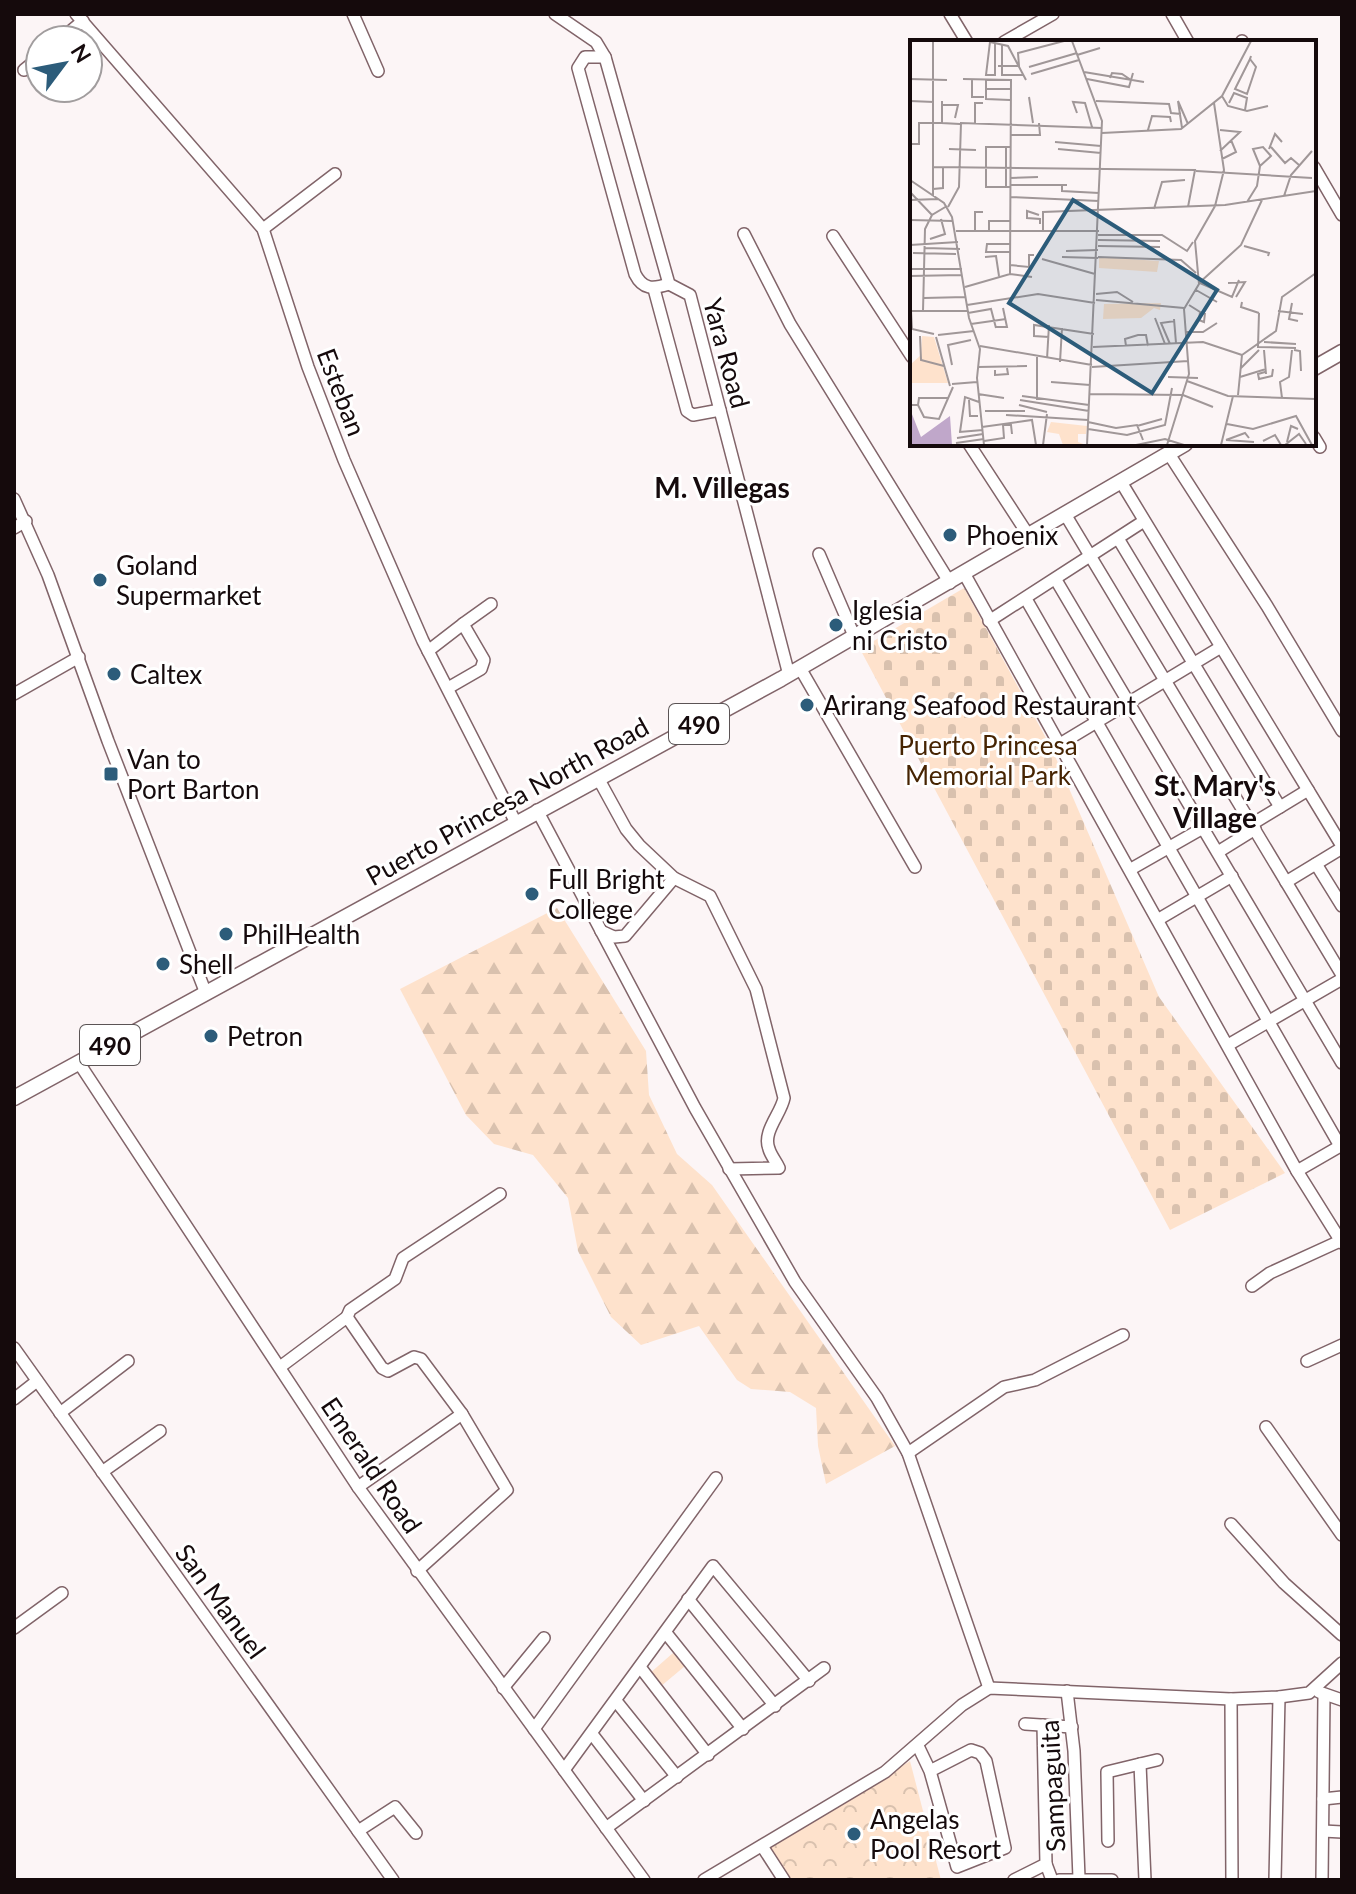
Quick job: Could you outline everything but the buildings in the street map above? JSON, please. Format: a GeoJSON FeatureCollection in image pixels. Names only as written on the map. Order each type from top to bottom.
{"type":"FeatureCollection","features":[{"type":"Feature","properties":{"kind":"main road"},"geometry":{"type":"LineString","coordinates":[[1316,367],[1342,352]]}},
{"type":"Feature","properties":{"kind":"main road","name":"Puerto Princesa North Road"},"geometry":{"type":"LineString","coordinates":[[14,1098],[205,991],[795,672],[1182,446]]}},
{"type":"Feature","properties":{"kind":"street"},"geometry":{"type":"LineString","coordinates":[[353,14],[378,71]]}},
{"type":"Feature","properties":{"kind":"street"},"geometry":{"type":"LineString","coordinates":[[555,14],[596,42],[605,57]]}},
{"type":"Feature","properties":{"kind":"street"},"geometry":{"type":"LineString","coordinates":[[950,14],[966,40]]}},
{"type":"Feature","properties":{"kind":"street"},"geometry":{"type":"LineString","coordinates":[[1008,40],[1053,14]]}},
{"type":"Feature","properties":{"kind":"street"},"geometry":{"type":"LineString","coordinates":[[1172,14],[1187,40]]}},
{"type":"Feature","properties":{"kind":"street","name":"Esteban"},"geometry":{"type":"LineString","coordinates":[[79,18],[263,229],[323,407],[428,651],[516,823]]}},
{"type":"Feature","properties":{"kind":"street"},"geometry":{"type":"LineString","coordinates":[[605,57],[585,57],[578,68],[635,274],[646,287],[654,289],[669,284]]}},
{"type":"Feature","properties":{"kind":"street","name":"Yara Road"},"geometry":{"type":"LineString","coordinates":[[605,57],[669,284],[690,295],[795,672],[915,867]]}},
{"type":"Feature","properties":{"kind":"street"},"geometry":{"type":"LineString","coordinates":[[1316,170],[1342,215]]}},
{"type":"Feature","properties":{"kind":"street"},"geometry":{"type":"LineString","coordinates":[[263,229],[335,174]]}},
{"type":"Feature","properties":{"kind":"street"},"geometry":{"type":"LineString","coordinates":[[744,234],[790,324],[950,583]]}},
{"type":"Feature","properties":{"kind":"street"},"geometry":{"type":"LineString","coordinates":[[833,236],[910,354]]}},
{"type":"Feature","properties":{"kind":"street"},"geometry":{"type":"LineString","coordinates":[[654,289],[687,411],[693,415],[720,410]]}},
{"type":"Feature","properties":{"kind":"street"},"geometry":{"type":"LineString","coordinates":[[970,446],[1029,536]]}},
{"type":"Feature","properties":{"kind":"street"},"geometry":{"type":"LineString","coordinates":[[1169,454],[1267,606],[1342,731]]}},
{"type":"Feature","properties":{"kind":"street"},"geometry":{"type":"LineString","coordinates":[[1121,482],[1342,847],[1286,882]]}},
{"type":"Feature","properties":{"kind":"street"},"geometry":{"type":"LineString","coordinates":[[14,499],[26,521],[79,657],[108,741],[205,991]]}},
{"type":"Feature","properties":{"kind":"street"},"geometry":{"type":"LineString","coordinates":[[1065,514],[1342,977],[1228,1045]]}},
{"type":"Feature","properties":{"kind":"street"},"geometry":{"type":"LineString","coordinates":[[14,528],[26,521]]}},
{"type":"Feature","properties":{"kind":"street"},"geometry":{"type":"LineString","coordinates":[[989,621],[1119,540],[1144,521]]}},
{"type":"Feature","properties":{"kind":"street"},"geometry":{"type":"LineString","coordinates":[[1119,540],[1280,807]]}},
{"type":"Feature","properties":{"kind":"street"},"geometry":{"type":"LineString","coordinates":[[819,554],[855,638]]}},
{"type":"Feature","properties":{"kind":"street"},"geometry":{"type":"LineString","coordinates":[[965,575],[1297,1171],[1341,1242],[1270,1273],[1252,1286]]}},
{"type":"Feature","properties":{"kind":"street"},"geometry":{"type":"LineString","coordinates":[[1056,580],[1342,1063]]}},
{"type":"Feature","properties":{"kind":"street"},"geometry":{"type":"LineString","coordinates":[[1026,599],[1341,1146],[1297,1171]]}},
{"type":"Feature","properties":{"kind":"street"},"geometry":{"type":"LineString","coordinates":[[428,651],[491,604]]}},
{"type":"Feature","properties":{"kind":"street"},"geometry":{"type":"LineString","coordinates":[[448,688],[481,669],[484,663],[463,624]]}},
{"type":"Feature","properties":{"kind":"street"},"geometry":{"type":"LineString","coordinates":[[1060,744],[1221,647]]}},
{"type":"Feature","properties":{"kind":"street"},"geometry":{"type":"LineString","coordinates":[[14,694],[79,657]]}},
{"type":"Feature","properties":{"kind":"street"},"geometry":{"type":"LineString","coordinates":[[598,778],[632,837],[674,878],[709,894],[747,965],[768,1029],[774,1070],[784,1098],[781,1114],[768,1134],[767,1145],[779,1168],[729,1169]]}},
{"type":"Feature","properties":{"kind":"street"},"geometry":{"type":"LineString","coordinates":[[1218,852],[1308,790]]}},
{"type":"Feature","properties":{"kind":"street"},"geometry":{"type":"LineString","coordinates":[[537,810],[729,1169],[795,1282],[877,1398],[908,1453],[989,1688]]}},
{"type":"Feature","properties":{"kind":"street"},"geometry":{"type":"LineString","coordinates":[[1131,869],[1203,828]]}},
{"type":"Feature","properties":{"kind":"street"},"geometry":{"type":"LineString","coordinates":[[1316,864],[1342,906]]}},
{"type":"Feature","properties":{"kind":"street"},"geometry":{"type":"LineString","coordinates":[[1159,919],[1232,876]]}},
{"type":"Feature","properties":{"kind":"street"},"geometry":{"type":"LineString","coordinates":[[601,931],[614,937],[625,936],[674,878]]}},
{"type":"Feature","properties":{"kind":"street","name":"Emerald Road"},"geometry":{"type":"LineString","coordinates":[[79,1063],[358,1487],[644,1880]]}},
{"type":"Feature","properties":{"kind":"street"},"geometry":{"type":"LineString","coordinates":[[280,1367],[347,1317],[350,1310],[395,1279],[403,1258],[500,1194]]}},
{"type":"Feature","properties":{"kind":"street"},"geometry":{"type":"LineString","coordinates":[[347,1317],[382,1368],[388,1371],[414,1357],[421,1359],[462,1414],[507,1490],[417,1571]]}},
{"type":"Feature","properties":{"kind":"street"},"geometry":{"type":"LineString","coordinates":[[908,1453],[1004,1387],[1035,1380],[1123,1335]]}},
{"type":"Feature","properties":{"kind":"street"},"geometry":{"type":"LineString","coordinates":[[1307,1361],[1342,1345]]}},
{"type":"Feature","properties":{"kind":"street","name":"San Manuel"},"geometry":{"type":"LineString","coordinates":[[14,1348],[393,1880]]}},
{"type":"Feature","properties":{"kind":"street"},"geometry":{"type":"LineString","coordinates":[[60,1413],[128,1361]]}},
{"type":"Feature","properties":{"kind":"street"},"geometry":{"type":"LineString","coordinates":[[14,1399],[37,1381]]}},
{"type":"Feature","properties":{"kind":"street"},"geometry":{"type":"LineString","coordinates":[[358,1487],[462,1414]]}},
{"type":"Feature","properties":{"kind":"street"},"geometry":{"type":"LineString","coordinates":[[1266,1427],[1342,1535]]}},
{"type":"Feature","properties":{"kind":"street"},"geometry":{"type":"LineString","coordinates":[[102,1472],[160,1431]]}},
{"type":"Feature","properties":{"kind":"street"},"geometry":{"type":"LineString","coordinates":[[534,1729],[716,1478]]}},
{"type":"Feature","properties":{"kind":"street"},"geometry":{"type":"LineString","coordinates":[[1231,1524],[1284,1583],[1342,1635]]}},
{"type":"Feature","properties":{"kind":"street"},"geometry":{"type":"LineString","coordinates":[[564,1770],[712,1567],[717,1567],[809,1681]]}},
{"type":"Feature","properties":{"kind":"street"},"geometry":{"type":"LineString","coordinates":[[14,1628],[62,1593]]}},
{"type":"Feature","properties":{"kind":"street"},"geometry":{"type":"LineString","coordinates":[[688,1599],[775,1706]]}},
{"type":"Feature","properties":{"kind":"street"},"geometry":{"type":"LineString","coordinates":[[666,1633],[743,1729]]}},
{"type":"Feature","properties":{"kind":"street"},"geometry":{"type":"LineString","coordinates":[[503,1688],[544,1638]]}},
{"type":"Feature","properties":{"kind":"street"},"geometry":{"type":"LineString","coordinates":[[1322,1880],[1320,1693],[1342,1663]]}},
{"type":"Feature","properties":{"kind":"street"},"geometry":{"type":"LineString","coordinates":[[640,1667],[708,1755]]}},
{"type":"Feature","properties":{"kind":"street"},"geometry":{"type":"LineString","coordinates":[[606,1828],[824,1668]]}},
{"type":"Feature","properties":{"kind":"street"},"geometry":{"type":"LineString","coordinates":[[704,1880],[885,1772],[962,1705],[989,1688],[1231,1699],[1320,1693],[1342,1700]]}},
{"type":"Feature","properties":{"kind":"street","name":"Sampaguita"},"geometry":{"type":"LineString","coordinates":[[1067,1691],[1072,1727],[1079,1878]]}},
{"type":"Feature","properties":{"kind":"street"},"geometry":{"type":"LineString","coordinates":[[1275,1880],[1279,1697]]}},
{"type":"Feature","properties":{"kind":"street"},"geometry":{"type":"LineString","coordinates":[[1231,1699],[1232,1880]]}},
{"type":"Feature","properties":{"kind":"street"},"geometry":{"type":"LineString","coordinates":[[616,1701],[677,1777]]}},
{"type":"Feature","properties":{"kind":"street"},"geometry":{"type":"LineString","coordinates":[[1025,1724],[1072,1727]]}},
{"type":"Feature","properties":{"kind":"street"},"geometry":{"type":"LineString","coordinates":[[1043,1725],[1046,1864],[1052,1880]]}},
{"type":"Feature","properties":{"kind":"street"},"geometry":{"type":"LineString","coordinates":[[592,1734],[644,1801]]}},
{"type":"Feature","properties":{"kind":"street"},"geometry":{"type":"LineString","coordinates":[[918,1746],[930,1771],[957,1867],[1005,1848],[986,1761],[980,1753],[971,1750],[930,1771]]}},
{"type":"Feature","properties":{"kind":"street"},"geometry":{"type":"LineString","coordinates":[[1108,1841],[1107,1772],[1157,1760]]}},
{"type":"Feature","properties":{"kind":"street"},"geometry":{"type":"LineString","coordinates":[[1140,1764],[1145,1880]]}},
{"type":"Feature","properties":{"kind":"street"},"geometry":{"type":"LineString","coordinates":[[1323,1799],[1342,1797]]}},
{"type":"Feature","properties":{"kind":"street"},"geometry":{"type":"LineString","coordinates":[[358,1831],[395,1807],[416,1833]]}},
{"type":"Feature","properties":{"kind":"street"},"geometry":{"type":"LineString","coordinates":[[1323,1831],[1342,1832]]}},
{"type":"Feature","properties":{"kind":"street"},"geometry":{"type":"LineString","coordinates":[[762,1846],[784,1880]]}},
{"type":"Feature","properties":{"kind":"street"},"geometry":{"type":"LineString","coordinates":[[1014,1880],[1046,1864]]}},
{"type":"Feature","properties":{"kind":"street"},"geometry":{"type":"LineString","coordinates":[[1062,1880],[1112,1880]]}},
{"type":"Feature","properties":{"kind":"green space","name":"Puerto Princesa Memorial Park"},"geometry":{"type":"Polygon","coordinates":[[[964,588],[1052,749],[1159,997],[1285,1173],[1170,1230],[860,649],[964,588]]]}},
{"type":"Feature","properties":{"kind":"green space"},"geometry":{"type":"Polygon","coordinates":[[[557,908],[646,1051],[649,1095],[677,1154],[712,1185],[895,1446],[826,1484],[818,1446],[816,1408],[790,1392],[751,1389],[737,1380],[699,1326],[641,1345],[611,1317],[578,1251],[568,1198],[533,1155],[494,1144],[466,1115],[400,989],[557,908]]]}},
{"type":"Feature","properties":{"kind":"green space"},"geometry":{"type":"Polygon","coordinates":[[[673,1653],[685,1666],[660,1687],[649,1674],[673,1653]]]}},
{"type":"Feature","properties":{"kind":"green space"},"geometry":{"type":"Polygon","coordinates":[[[910,1761],[941,1880],[783,1880],[765,1851],[910,1761]]]}},
{"type":"Feature","properties":{"kind":"place","name":"Phoenix"},"geometry":{"type":"Point","coordinates":[950,535]}},
{"type":"Feature","properties":{"kind":"place","name":"Goland Supermarket"},"geometry":{"type":"Point","coordinates":[100,580]}},
{"type":"Feature","properties":{"kind":"place","name":"Iglesia ni Cristo"},"geometry":{"type":"Point","coordinates":[836,625]}},
{"type":"Feature","properties":{"kind":"place","name":"Caltex"},"geometry":{"type":"Point","coordinates":[114,674]}},
{"type":"Feature","properties":{"kind":"place","name":"Arirang Seafood Restaurant"},"geometry":{"type":"Point","coordinates":[807,705]}},
{"type":"Feature","properties":{"kind":"place","name":"Van to Port Barton"},"geometry":{"type":"Point","coordinates":[111,774]}},
{"type":"Feature","properties":{"kind":"place","name":"Full Bright College"},"geometry":{"type":"Point","coordinates":[532,894]}},
{"type":"Feature","properties":{"kind":"place","name":"PhilHealth"},"geometry":{"type":"Point","coordinates":[226,934]}},
{"type":"Feature","properties":{"kind":"place","name":"Shell"},"geometry":{"type":"Point","coordinates":[163,964]}},
{"type":"Feature","properties":{"kind":"place","name":"Petron"},"geometry":{"type":"Point","coordinates":[211,1036]}},
{"type":"Feature","properties":{"kind":"place","name":"Angelas Pool Resort"},"geometry":{"type":"Point","coordinates":[854,1834]}},
{"type":"Feature","properties":{"kind":"district","name":"M. Villegas"},"geometry":{"type":"Point","coordinates":[722,487]}},
{"type":"Feature","properties":{"kind":"district","name":"St. Mary's Village"},"geometry":{"type":"Point","coordinates":[1215,801]}}]}
